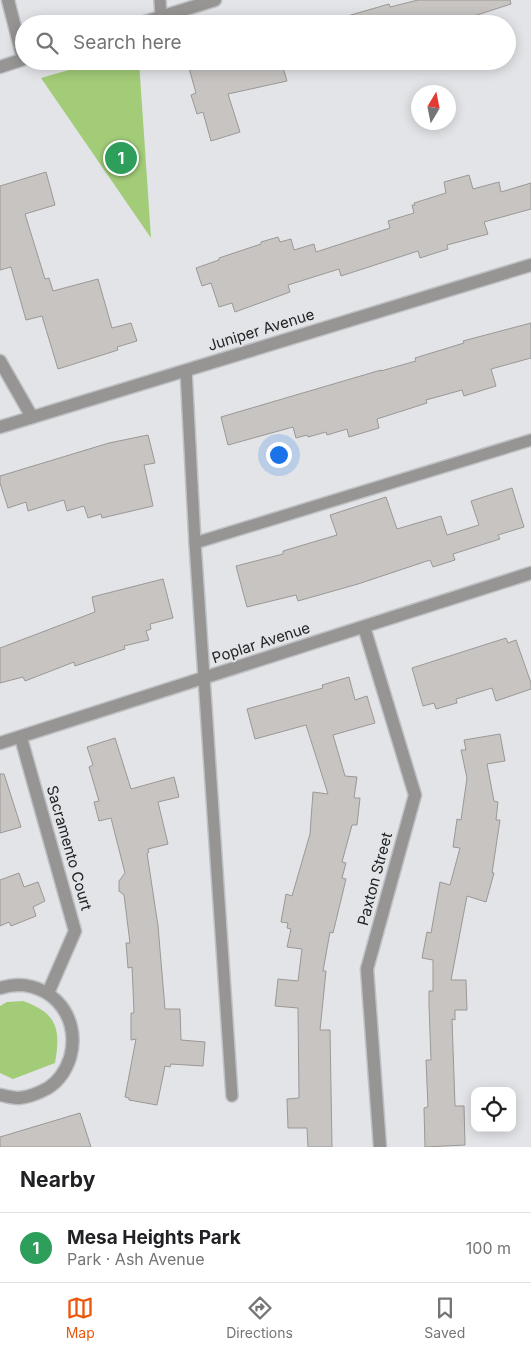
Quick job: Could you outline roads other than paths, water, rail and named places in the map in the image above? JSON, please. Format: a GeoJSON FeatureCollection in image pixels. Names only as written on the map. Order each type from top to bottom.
{"type":"FeatureCollection","features":[{"type":"Feature","properties":{"kind":"street"},"geometry":{"type":"LineString","coordinates":[[8,0],[15,28]]}},
{"type":"Feature","properties":{"kind":"street"},"geometry":{"type":"LineString","coordinates":[[167,15],[215,0]]}},
{"type":"Feature","properties":{"kind":"street"},"geometry":{"type":"LineString","coordinates":[[0,67],[15,62]]}},
{"type":"Feature","properties":{"kind":"street","name":"Juniper Avenue"},"geometry":{"type":"LineString","coordinates":[[0,427],[531,265]]}},
{"type":"Feature","properties":{"kind":"street"},"geometry":{"type":"LineString","coordinates":[[0,361],[32,417]]}},
{"type":"Feature","properties":{"kind":"street","name":"Poplar Avenue"},"geometry":{"type":"LineString","coordinates":[[0,744],[531,573]]}},
{"type":"Feature","properties":{"kind":"street","name":"Paxton Street"},"geometry":{"type":"LineString","coordinates":[[364,627],[415,795],[367,969],[380,1147]]}},
{"type":"Feature","properties":{"kind":"street","name":"Sacramento Court"},"geometry":{"type":"LineString","coordinates":[[20,738],[75,931],[48,993]]}},
{"type":"Feature","properties":{"kind":"street"},"geometry":{"type":"LineString","coordinates":[[0,988],[10,985],[29,986],[48,993],[63,1008],[72,1026],[74,1045],[67,1068],[55,1084],[38,1094],[19,1098],[0,1095]]}},
{"type":"Feature","properties":{"kind":"lane"},"geometry":{"type":"LineString","coordinates":[[160,0],[161,15]]}},
{"type":"Feature","properties":{"kind":"lane"},"geometry":{"type":"LineString","coordinates":[[186,370],[194,543],[232,1096]]}},
{"type":"Feature","properties":{"kind":"lane"},"geometry":{"type":"LineString","coordinates":[[194,543],[531,440]]}},
{"type":"Feature","properties":{"kind":"place","name":"Mesa Heights Park"},"geometry":{"type":"Point","coordinates":[121,158]}}]}
